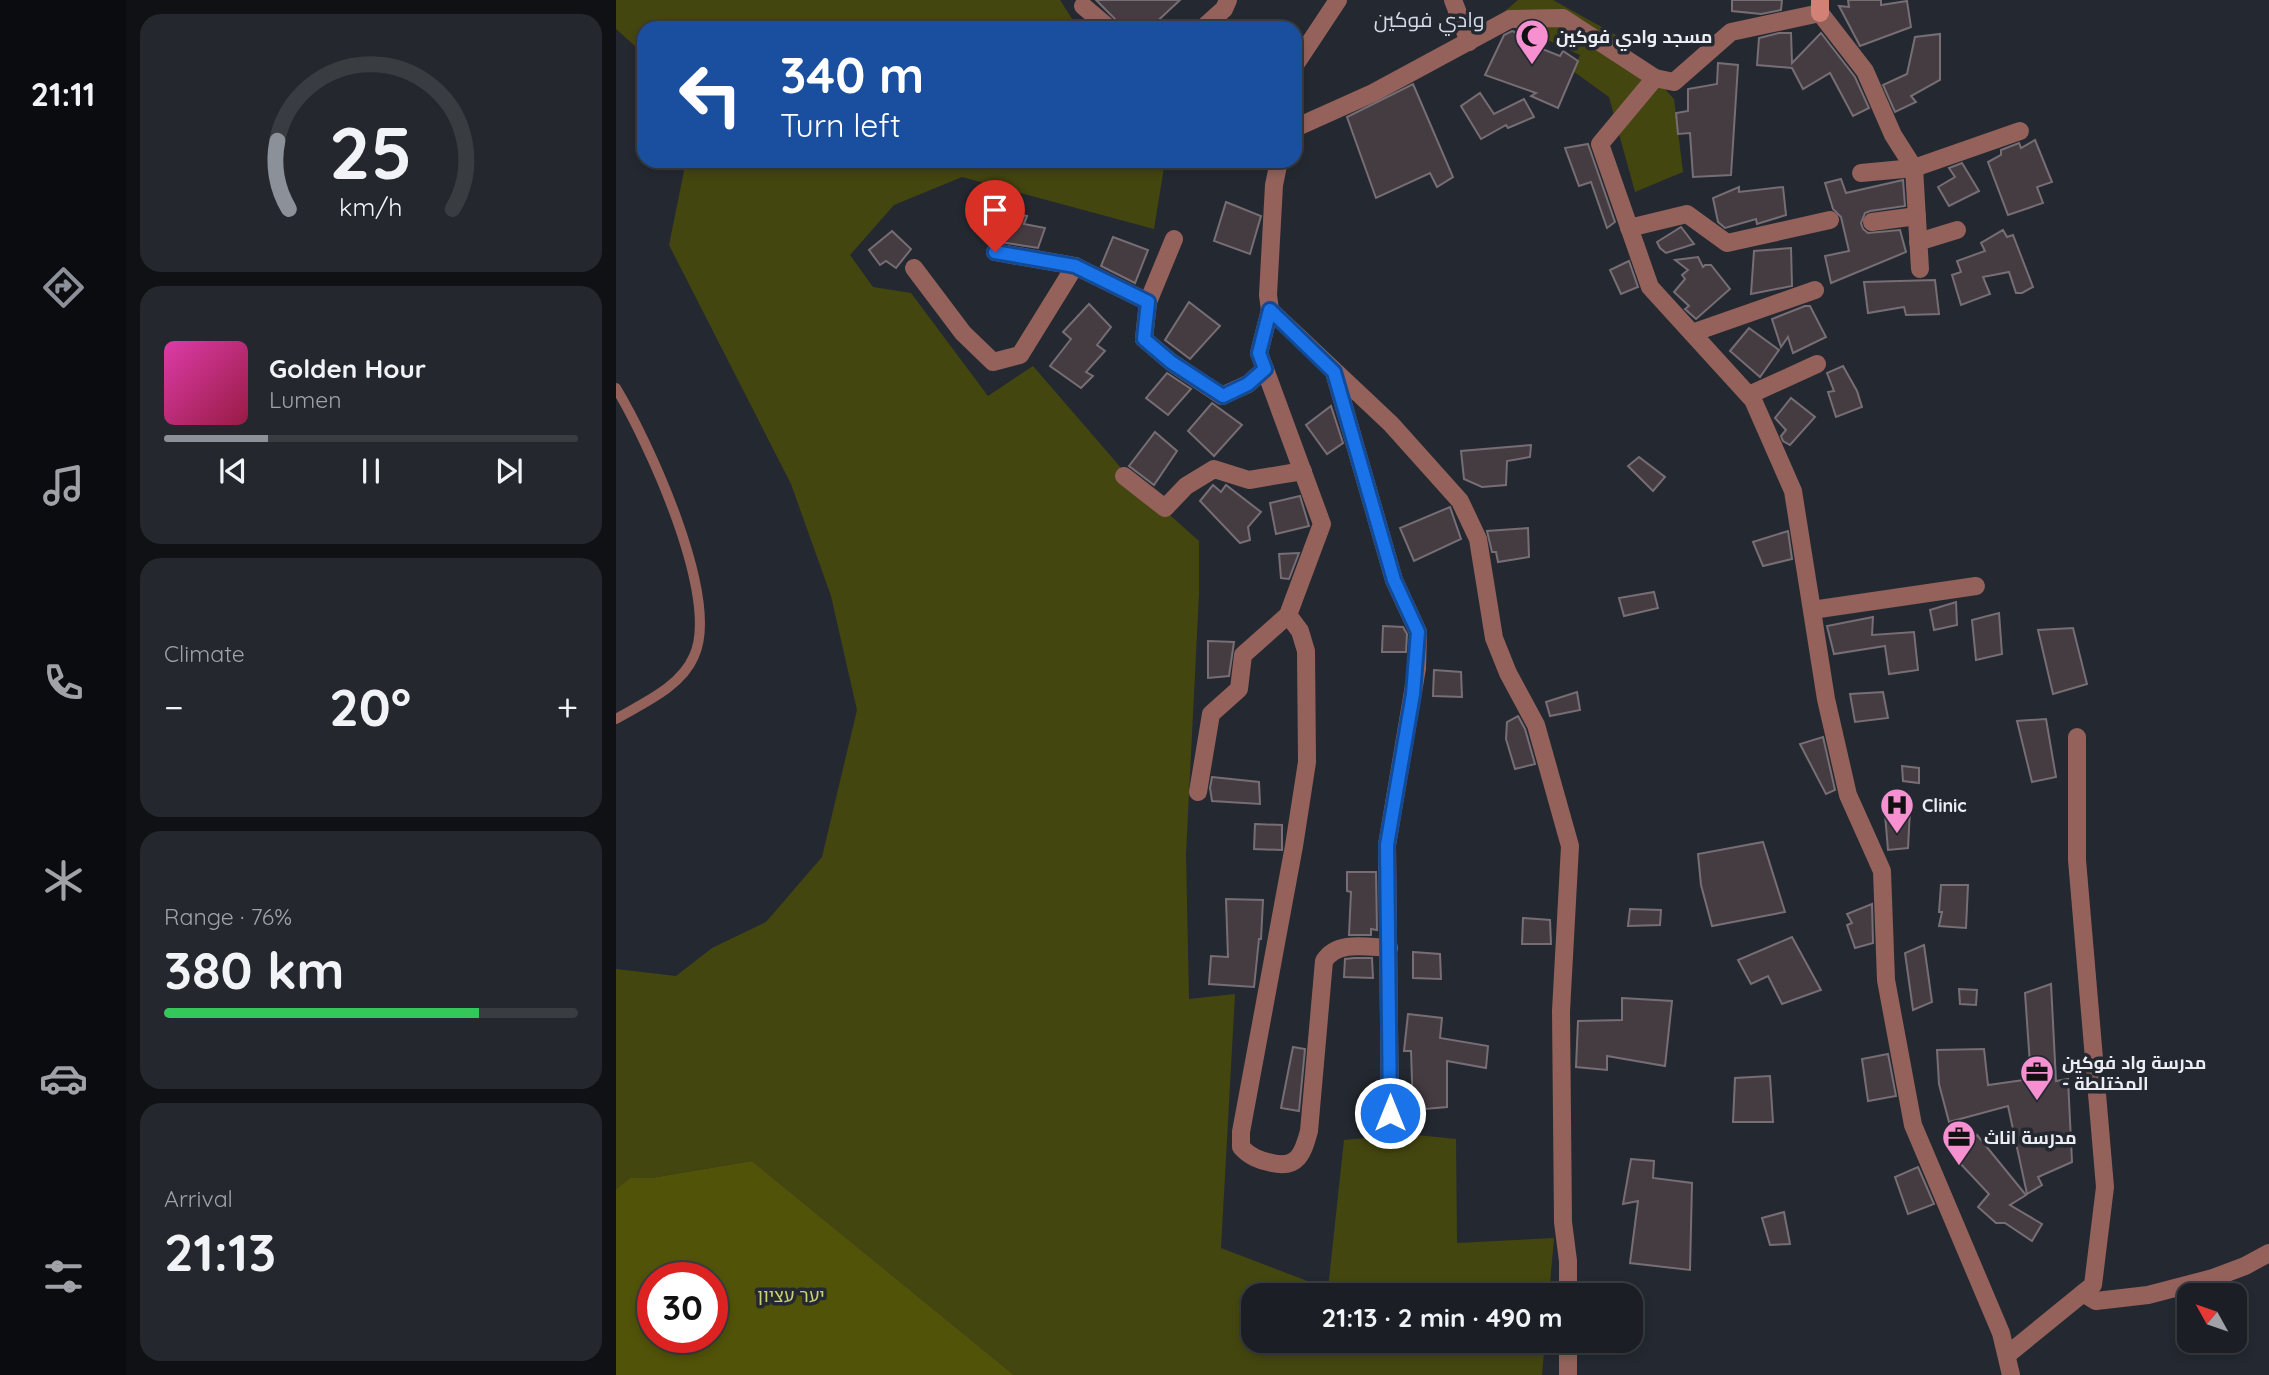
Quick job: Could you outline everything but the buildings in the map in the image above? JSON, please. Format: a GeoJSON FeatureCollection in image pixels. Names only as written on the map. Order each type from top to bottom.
{"type":"FeatureCollection","features":[{"type":"Feature","properties":{"kind":"street"},"geometry":{"type":"LineString","coordinates":[[1211,21],[1224,9],[1228,0]]}},
{"type":"Feature","properties":{"kind":"street"},"geometry":{"type":"LineString","coordinates":[[1302,54],[1338,0]]}},
{"type":"Feature","properties":{"kind":"street"},"geometry":{"type":"LineString","coordinates":[[1452,0],[1469,42]]}},
{"type":"Feature","properties":{"kind":"street"},"geometry":{"type":"LineString","coordinates":[[1527,0],[1539,18]]}},
{"type":"Feature","properties":{"kind":"street"},"geometry":{"type":"LineString","coordinates":[[1083,6],[1101,21]]}},
{"type":"Feature","properties":{"kind":"street"},"geometry":{"type":"LineString","coordinates":[[1302,125],[1373,93],[1510,19],[1563,18],[1655,78],[1674,82],[1731,32],[1820,6],[1865,71],[1893,135],[1914,168],[1920,269]]}},
{"type":"Feature","properties":{"kind":"street"},"geometry":{"type":"LineString","coordinates":[[1655,78],[1600,144],[1650,287],[1753,400],[1793,491],[1826,699],[1848,795],[1882,871],[1886,980],[1913,1125],[2001,1333],[2011,1375]]}},
{"type":"Feature","properties":{"kind":"street"},"geometry":{"type":"LineString","coordinates":[[1861,173],[1914,168],[2020,131]]}},
{"type":"Feature","properties":{"kind":"street"},"geometry":{"type":"LineString","coordinates":[[1198,792],[1211,714],[1240,689],[1243,655],[1288,615],[1322,524],[1259,353],[1270,310],[1268,295],[1274,185],[1278,168]]}},
{"type":"Feature","properties":{"kind":"street"},"geometry":{"type":"LineString","coordinates":[[1629,228],[1687,214],[1727,243],[1830,220]]}},
{"type":"Feature","properties":{"kind":"street"},"geometry":{"type":"LineString","coordinates":[[1872,222],[1917,216]]}},
{"type":"Feature","properties":{"kind":"street"},"geometry":{"type":"LineString","coordinates":[[1919,242],[1957,230]]}},
{"type":"Feature","properties":{"kind":"street"},"geometry":{"type":"LineString","coordinates":[[1174,239],[1148,302],[1144,339],[1171,362],[1223,396],[1248,384],[1265,369]]}},
{"type":"Feature","properties":{"kind":"street"},"geometry":{"type":"LineString","coordinates":[[995,252],[1075,266],[1148,302]]}},
{"type":"Feature","properties":{"kind":"street"},"geometry":{"type":"LineString","coordinates":[[914,268],[963,333],[993,362],[1020,355],[1075,266]]}},
{"type":"Feature","properties":{"kind":"street"},"geometry":{"type":"LineString","coordinates":[[1692,333],[1815,290]]}},
{"type":"Feature","properties":{"kind":"street"},"geometry":{"type":"LineString","coordinates":[[1270,310],[1391,424],[1460,501],[1478,539],[1494,638],[1508,673],[1536,725],[1570,846],[1561,1011],[1563,1222],[1568,1283]]}},
{"type":"Feature","properties":{"kind":"street"},"geometry":{"type":"LineString","coordinates":[[1749,395],[1816,364]]}},
{"type":"Feature","properties":{"kind":"street"},"geometry":{"type":"LineString","coordinates":[[1334,372],[1394,580],[1418,632],[1415,681],[1387,845],[1390,1113]]}},
{"type":"Feature","properties":{"kind":"street"},"geometry":{"type":"LineString","coordinates":[[1124,476],[1164,508],[1185,486],[1214,469],[1249,480],[1303,471]]}},
{"type":"Feature","properties":{"kind":"street"},"geometry":{"type":"LineString","coordinates":[[1812,610],[1976,586]]}},
{"type":"Feature","properties":{"kind":"street"},"geometry":{"type":"LineString","coordinates":[[1288,615],[1300,631],[1306,651],[1307,762],[1241,1132],[1241,1147],[1247,1153],[1258,1160],[1282,1165],[1291,1164],[1305,1149],[1309,1131],[1324,961],[1329,953],[1345,947],[1389,948]]}},
{"type":"Feature","properties":{"kind":"street"},"geometry":{"type":"LineString","coordinates":[[2007,1355],[2092,1285],[2105,1187],[2077,860],[2077,737]]}},
{"type":"Feature","properties":{"kind":"street"},"geometry":{"type":"LineString","coordinates":[[2083,1293],[2096,1301],[2148,1295],[2213,1278],[2269,1253]]}},
{"type":"Feature","properties":{"kind":"street"},"geometry":{"type":"LineString","coordinates":[[1568,1353],[1568,1375]]}},
{"type":"Feature","properties":{"kind":"lane"},"geometry":{"type":"LineString","coordinates":[[616,388],[644,439],[673,509],[698,598],[701,624],[695,656],[682,674],[658,694],[616,719]]}},
{"type":"Feature","properties":{"kind":"shaded area"},"geometry":{"type":"Polygon","coordinates":[[[616,0],[1060,0],[1073,21],[637,21],[637,48],[616,29],[616,0]]]}},
{"type":"Feature","properties":{"kind":"shaded area"},"geometry":{"type":"Polygon","coordinates":[[[1518,0],[1553,0],[1616,35],[1674,99],[1683,172],[1635,192],[1609,97],[1573,71],[1580,55],[1498,17],[1518,0]]]}},
{"type":"Feature","properties":{"kind":"shaded area"},"geometry":{"type":"Polygon","coordinates":[[[685,168],[1164,168],[1154,229],[962,177],[894,205],[850,255],[873,287],[911,293],[988,396],[1033,366],[1135,484],[1199,541],[1199,594],[1186,854],[1189,999],[1235,994],[1221,1248],[1312,1283],[1241,1283],[1241,1353],[1544,1353],[1542,1375],[1014,1375],[752,1161],[651,1178],[630,1178],[616,1189],[616,969],[676,976],[712,948],[766,922],[822,857],[857,710],[831,596],[791,484],[669,245],[685,168]]]}},
{"type":"Feature","properties":{"kind":"shaded area"},"geometry":{"type":"Polygon","coordinates":[[[1407,1134],[1456,1139],[1457,1243],[1554,1238],[1550,1283],[1329,1283],[1344,1140],[1407,1134]]]}},
{"type":"Feature","properties":{"kind":"green space","name":"יער עציון"},"geometry":{"type":"Polygon","coordinates":[[[752,1161],[1014,1375],[616,1375],[616,1189],[630,1178],[651,1178],[752,1161]]]}},
{"type":"Feature","properties":{"kind":"place","name":"مسجد وادي فوكين"},"geometry":{"type":"Point","coordinates":[1532,66]}},
{"type":"Feature","properties":{"kind":"place","name":"Clinic"},"geometry":{"type":"Point","coordinates":[1897,835]}},
{"type":"Feature","properties":{"kind":"place","name":"مدرسة واد فوكين - المختلطة"},"geometry":{"type":"Point","coordinates":[2037,1102]}},
{"type":"Feature","properties":{"kind":"place","name":"مدرسة اناث"},"geometry":{"type":"Point","coordinates":[1959,1167]}},
{"type":"Feature","properties":{"kind":"district","name":"وادي فوكين"},"geometry":{"type":"Point","coordinates":[1429,19]}},
{"type":"Feature","properties":{"kind":"route"},"geometry":{"type":"LineString","coordinates":[[995,252],[1075,266],[1148,302],[1144,339],[1171,362],[1223,396],[1248,384],[1265,369],[1259,353],[1270,310],[1334,372],[1394,580],[1418,632],[1417,668],[1406,744],[1387,845],[1390,1113]]}}]}
